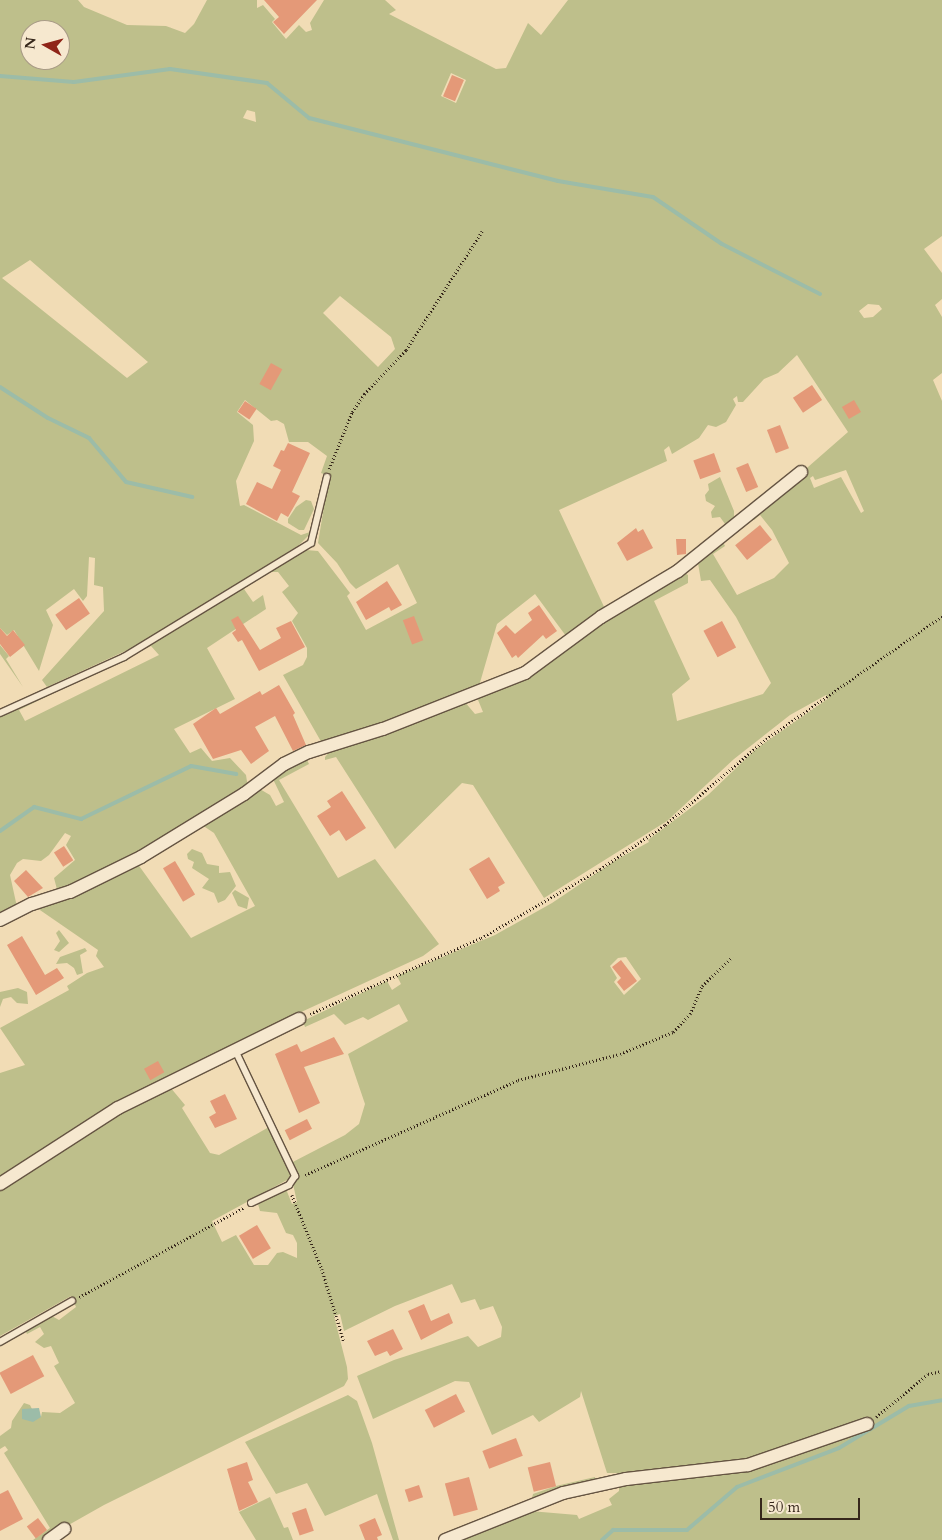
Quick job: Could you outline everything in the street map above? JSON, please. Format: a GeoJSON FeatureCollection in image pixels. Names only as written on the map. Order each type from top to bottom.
{"type":"FeatureCollection","features":[{"type":"Feature","properties":{"kind":"street"},"geometry":{"type":"LineString","coordinates":[[0,920],[44,899],[70,892],[146,856],[244,794],[284,764],[309,752],[383,730],[524,673],[601,617],[678,571],[801,472]]}},
{"type":"Feature","properties":{"kind":"street"},"geometry":{"type":"LineString","coordinates":[[0,1184],[118,1108],[234,1049],[299,1019]]}},
{"type":"Feature","properties":{"kind":"street"},"geometry":{"type":"LineString","coordinates":[[445,1540],[563,1493],[626,1479],[748,1465],[867,1424]]}},
{"type":"Feature","properties":{"kind":"street"},"geometry":{"type":"LineString","coordinates":[[49,1540],[64,1529]]}},
{"type":"Feature","properties":{"kind":"lane"},"geometry":{"type":"LineString","coordinates":[[0,712],[124,657],[311,543],[326,477]]}},
{"type":"Feature","properties":{"kind":"lane"},"geometry":{"type":"LineString","coordinates":[[234,1049],[295,1176],[291,1183],[251,1203]]}},
{"type":"Feature","properties":{"kind":"lane"},"geometry":{"type":"LineString","coordinates":[[0,1342],[72,1302]]}},
{"type":"Feature","properties":{"kind":"path"},"geometry":{"type":"LineString","coordinates":[[326,477],[352,412],[364,394],[406,350],[482,231]]}},
{"type":"Feature","properties":{"kind":"path"},"geometry":{"type":"LineString","coordinates":[[299,1019],[481,938],[600,869],[665,825],[766,739],[942,616]]}},
{"type":"Feature","properties":{"kind":"path"},"geometry":{"type":"LineString","coordinates":[[344,1342],[324,1276],[291,1183],[518,1080],[620,1054],[673,1032],[690,1014],[702,986],[732,957]]}},
{"type":"Feature","properties":{"kind":"path"},"geometry":{"type":"LineString","coordinates":[[72,1302],[251,1203]]}},
{"type":"Feature","properties":{"kind":"path"},"geometry":{"type":"LineString","coordinates":[[867,1424],[928,1374],[942,1371]]}},
{"type":"Feature","properties":{"kind":"green space"},"geometry":{"type":"Polygon","coordinates":[[[0,0],[78,0],[84,7],[127,25],[166,26],[185,33],[194,24],[207,0],[257,0],[257,8],[263,5],[275,19],[272,22],[286,39],[299,25],[306,32],[312,30],[310,23],[324,0],[385,0],[396,10],[389,14],[496,69],[506,68],[528,23],[541,35],[568,0],[942,0],[942,236],[924,249],[942,273],[942,299],[935,305],[942,317],[942,373],[933,380],[942,401],[942,1540],[454,1540],[530,1511],[577,1515],[579,1519],[612,1505],[609,1499],[619,1491],[619,1486],[756,1468],[779,1462],[782,1454],[624,1477],[617,1473],[607,1473],[581,1391],[580,1397],[539,1422],[533,1415],[492,1435],[469,1382],[455,1381],[373,1419],[357,1376],[394,1360],[468,1336],[478,1347],[501,1337],[502,1327],[493,1306],[480,1310],[475,1299],[461,1303],[452,1284],[395,1306],[344,1331],[340,1314],[334,1316],[347,1367],[348,1379],[344,1386],[104,1505],[42,1540],[33,1540],[50,1528],[4,1453],[8,1450],[5,1446],[0,1449],[0,1436],[11,1428],[12,1421],[24,1403],[30,1405],[33,1411],[30,1411],[41,1417],[42,1412],[60,1413],[75,1403],[54,1366],[59,1363],[51,1346],[44,1348],[35,1342],[44,1334],[40,1327],[27,1334],[25,1330],[50,1315],[59,1320],[76,1307],[71,1296],[0,1336],[0,1189],[65,1144],[170,1087],[185,1105],[182,1108],[210,1153],[219,1155],[269,1127],[287,1165],[345,1135],[359,1124],[365,1104],[348,1054],[408,1021],[399,1004],[368,1020],[363,1017],[345,1025],[334,1014],[305,1027],[303,1021],[387,981],[392,990],[401,984],[397,976],[495,935],[552,903],[616,860],[649,842],[648,840],[708,795],[756,749],[829,698],[826,695],[790,715],[734,759],[667,821],[544,898],[473,785],[462,783],[395,849],[336,757],[325,760],[325,757],[331,750],[464,701],[475,714],[483,712],[476,695],[683,572],[688,575],[688,583],[654,601],[690,679],[672,694],[677,721],[763,694],[771,683],[736,617],[710,580],[701,581],[698,563],[703,555],[722,540],[725,546],[713,554],[737,595],[774,578],[789,563],[772,530],[760,515],[754,520],[751,517],[848,432],[797,355],[778,373],[764,379],[743,402],[738,402],[737,396],[733,399],[736,405],[726,422],[716,427],[708,425],[699,438],[672,454],[669,446],[664,450],[667,461],[559,510],[606,611],[566,636],[535,594],[497,624],[479,686],[323,745],[283,675],[303,665],[307,657],[307,648],[292,621],[298,613],[282,592],[289,586],[278,572],[266,572],[306,550],[318,551],[350,593],[347,596],[366,630],[417,603],[398,564],[356,589],[350,583],[337,563],[318,543],[329,476],[321,473],[327,456],[308,442],[289,442],[284,424],[277,420],[271,421],[245,400],[237,412],[253,425],[254,441],[236,481],[240,506],[244,505],[301,535],[313,531],[298,546],[134,647],[47,687],[42,680],[104,611],[103,587],[94,585],[95,558],[89,557],[87,596],[83,601],[74,589],[46,610],[53,625],[39,671],[14,630],[7,635],[0,628],[0,0]],[[451,73],[441,96],[456,103],[466,80],[451,73]],[[247,110],[243,118],[256,122],[255,112],[247,110]],[[30,260],[2,278],[127,378],[148,362],[30,260]],[[340,296],[323,313],[378,367],[395,349],[391,337],[340,296]],[[868,304],[859,311],[864,318],[873,317],[882,309],[879,305],[868,304]],[[846,470],[815,480],[813,476],[810,478],[814,488],[841,477],[861,513],[864,511],[846,470]],[[626,957],[618,958],[610,966],[617,978],[614,982],[624,995],[641,979],[626,957]],[[296,1175],[212,1221],[222,1242],[236,1235],[254,1265],[268,1265],[277,1253],[283,1252],[297,1258],[297,1243],[293,1235],[286,1233],[277,1213],[260,1211],[258,1204],[286,1189],[292,1204],[297,1202],[293,1184],[296,1175]]]}},
{"type":"Feature","properties":{"kind":"green space"},"geometry":{"type":"Polygon","coordinates":[[[720,477],[734,511],[734,518],[725,524],[720,517],[712,518],[711,512],[715,506],[706,501],[705,495],[709,490],[708,484],[720,477]]]}},
{"type":"Feature","properties":{"kind":"green space"},"geometry":{"type":"Polygon","coordinates":[[[306,500],[311,501],[314,509],[304,530],[299,530],[288,523],[288,519],[296,507],[306,500]]]}},
{"type":"Feature","properties":{"kind":"green space"},"geometry":{"type":"Polygon","coordinates":[[[254,581],[244,589],[253,602],[263,595],[266,609],[207,648],[235,699],[174,729],[190,753],[201,748],[212,761],[230,758],[246,775],[248,788],[134,856],[58,893],[54,878],[75,860],[66,845],[71,836],[65,833],[49,855],[41,861],[23,859],[17,863],[10,875],[17,907],[0,917],[0,716],[141,649],[254,581]],[[151,646],[19,710],[25,721],[159,655],[151,646]]]}},
{"type":"Feature","properties":{"kind":"green space"},"geometry":{"type":"Polygon","coordinates":[[[0,645],[9,656],[6,659],[23,687],[0,654],[0,645]]]}},
{"type":"Feature","properties":{"kind":"green space"},"geometry":{"type":"Polygon","coordinates":[[[307,760],[309,764],[279,780],[338,878],[375,859],[439,944],[423,956],[286,1019],[0,1181],[0,1073],[25,1065],[0,1028],[69,990],[67,986],[87,973],[104,967],[96,956],[98,950],[37,908],[137,863],[191,938],[255,906],[214,833],[202,825],[258,788],[270,795],[276,806],[284,802],[272,777],[307,760]]]}},
{"type":"Feature","properties":{"kind":"green space"},"geometry":{"type":"Polygon","coordinates":[[[192,849],[202,853],[207,864],[219,866],[219,873],[230,872],[236,886],[225,900],[218,903],[214,893],[202,888],[209,879],[192,868],[194,862],[188,859],[187,854],[192,849]]]}},
{"type":"Feature","properties":{"kind":"green space"},"geometry":{"type":"Polygon","coordinates":[[[235,890],[249,898],[247,909],[238,906],[232,893],[235,890]]]}},
{"type":"Feature","properties":{"kind":"green space"},"geometry":{"type":"Polygon","coordinates":[[[59,930],[69,943],[59,952],[54,950],[60,941],[56,933],[59,930]]]}},
{"type":"Feature","properties":{"kind":"green space"},"geometry":{"type":"Polygon","coordinates":[[[85,948],[87,951],[80,955],[83,973],[77,975],[74,968],[67,963],[56,964],[60,957],[85,948]]]}},
{"type":"Feature","properties":{"kind":"green space"},"geometry":{"type":"Polygon","coordinates":[[[18,988],[27,992],[28,1004],[17,1003],[11,997],[3,999],[0,1007],[0,992],[18,988]]]}},
{"type":"Feature","properties":{"kind":"green space"},"geometry":{"type":"Polygon","coordinates":[[[348,1395],[357,1401],[372,1443],[399,1540],[393,1540],[377,1494],[325,1516],[307,1483],[276,1494],[245,1442],[348,1395]]]}},
{"type":"Feature","properties":{"kind":"green space"},"geometry":{"type":"Polygon","coordinates":[[[595,1477],[595,1482],[533,1500],[532,1498],[533,1494],[556,1486],[595,1477]]]}},
{"type":"Feature","properties":{"kind":"green space"},"geometry":{"type":"Polygon","coordinates":[[[270,1497],[284,1528],[288,1527],[293,1540],[256,1540],[239,1512],[270,1497]]]}},
{"type":"Feature","properties":{"kind":"shaded area"},"geometry":{"type":"Polygon","coordinates":[[[39,1408],[41,1417],[33,1422],[22,1419],[22,1409],[39,1408]]]}},
{"type":"Feature","properties":{"kind":"building"},"geometry":{"type":"Polygon","coordinates":[[[264,0],[317,0],[284,34],[273,22],[279,17],[264,0]]]}},
{"type":"Feature","properties":{"kind":"building"},"geometry":{"type":"Polygon","coordinates":[[[452,75],[464,80],[455,101],[443,96],[452,75]]]}},
{"type":"Feature","properties":{"kind":"building"},"geometry":{"type":"Polygon","coordinates":[[[271,363],[282,369],[271,390],[259,384],[271,363]]]}},
{"type":"Feature","properties":{"kind":"building"},"geometry":{"type":"Polygon","coordinates":[[[812,385],[822,400],[803,413],[793,398],[812,385]]]}},
{"type":"Feature","properties":{"kind":"building"},"geometry":{"type":"Polygon","coordinates":[[[854,400],[861,412],[849,419],[842,407],[854,400]]]}},
{"type":"Feature","properties":{"kind":"building"},"geometry":{"type":"Polygon","coordinates":[[[245,401],[257,409],[249,420],[238,412],[245,401]]]}},
{"type":"Feature","properties":{"kind":"building"},"geometry":{"type":"Polygon","coordinates":[[[780,425],[789,448],[776,453],[767,430],[780,425]]]}},
{"type":"Feature","properties":{"kind":"building"},"geometry":{"type":"Polygon","coordinates":[[[288,443],[310,453],[292,492],[300,496],[288,517],[281,513],[277,521],[246,504],[257,482],[272,489],[281,470],[273,466],[281,450],[284,451],[288,443]]]}},
{"type":"Feature","properties":{"kind":"building"},"geometry":{"type":"Polygon","coordinates":[[[714,453],[721,472],[700,479],[693,461],[714,453]]]}},
{"type":"Feature","properties":{"kind":"building"},"geometry":{"type":"Polygon","coordinates":[[[748,463],[758,487],[746,492],[736,468],[748,463]]]}},
{"type":"Feature","properties":{"kind":"building"},"geometry":{"type":"Polygon","coordinates":[[[760,525],[772,540],[747,560],[735,545],[760,525]]]}},
{"type":"Feature","properties":{"kind":"building"},"geometry":{"type":"Polygon","coordinates":[[[636,528],[638,532],[643,529],[653,548],[627,561],[617,543],[636,528]]]}},
{"type":"Feature","properties":{"kind":"building"},"geometry":{"type":"Polygon","coordinates":[[[676,539],[686,539],[686,554],[677,555],[676,539]]]}},
{"type":"Feature","properties":{"kind":"building"},"geometry":{"type":"Polygon","coordinates":[[[387,581],[402,605],[391,611],[389,607],[366,620],[356,602],[387,581]]]}},
{"type":"Feature","properties":{"kind":"building"},"geometry":{"type":"Polygon","coordinates":[[[79,598],[90,614],[66,630],[55,615],[79,598]]]}},
{"type":"Feature","properties":{"kind":"building"},"geometry":{"type":"Polygon","coordinates":[[[539,605],[557,631],[546,639],[543,635],[518,658],[516,655],[512,658],[497,633],[506,625],[515,634],[532,620],[528,613],[539,605]]]}},
{"type":"Feature","properties":{"kind":"building"},"geometry":{"type":"Polygon","coordinates":[[[238,616],[260,650],[281,638],[276,628],[291,621],[305,647],[259,671],[242,640],[238,642],[232,633],[236,630],[231,620],[238,616]]]}},
{"type":"Feature","properties":{"kind":"building"},"geometry":{"type":"Polygon","coordinates":[[[414,616],[423,640],[412,645],[403,620],[414,616]]]}},
{"type":"Feature","properties":{"kind":"building"},"geometry":{"type":"Polygon","coordinates":[[[722,621],[736,647],[718,657],[703,631],[722,621]]]}},
{"type":"Feature","properties":{"kind":"building"},"geometry":{"type":"Polygon","coordinates":[[[0,628],[7,636],[13,630],[25,645],[10,657],[0,644],[0,628]]]}},
{"type":"Feature","properties":{"kind":"building"},"geometry":{"type":"Polygon","coordinates":[[[279,685],[295,713],[293,715],[306,745],[293,751],[275,716],[255,727],[269,751],[251,764],[241,750],[213,759],[193,724],[216,708],[220,714],[260,691],[262,695],[279,685]]]}},
{"type":"Feature","properties":{"kind":"building"},"geometry":{"type":"Polygon","coordinates":[[[342,791],[366,828],[346,841],[339,830],[330,836],[317,816],[331,807],[327,801],[342,791]]]}},
{"type":"Feature","properties":{"kind":"building"},"geometry":{"type":"Polygon","coordinates":[[[64,846],[73,860],[63,867],[54,853],[64,846]]]}},
{"type":"Feature","properties":{"kind":"building"},"geometry":{"type":"Polygon","coordinates":[[[489,857],[505,883],[498,887],[500,891],[487,899],[469,869],[489,857]]]}},
{"type":"Feature","properties":{"kind":"building"},"geometry":{"type":"Polygon","coordinates":[[[175,861],[195,894],[183,902],[163,868],[175,861]]]}},
{"type":"Feature","properties":{"kind":"building"},"geometry":{"type":"Polygon","coordinates":[[[26,870],[43,888],[28,897],[14,881],[26,870]]]}},
{"type":"Feature","properties":{"kind":"building"},"geometry":{"type":"Polygon","coordinates":[[[22,936],[45,975],[57,968],[64,978],[36,995],[7,945],[22,936]]]}},
{"type":"Feature","properties":{"kind":"building"},"geometry":{"type":"Polygon","coordinates":[[[621,960],[637,981],[624,991],[617,982],[621,978],[612,967],[621,960]]]}},
{"type":"Feature","properties":{"kind":"building"},"geometry":{"type":"Polygon","coordinates":[[[334,1037],[344,1054],[304,1067],[320,1103],[299,1113],[275,1054],[297,1044],[301,1052],[334,1037]]]}},
{"type":"Feature","properties":{"kind":"building"},"geometry":{"type":"Polygon","coordinates":[[[158,1061],[164,1072],[150,1080],[144,1069],[158,1061]]]}},
{"type":"Feature","properties":{"kind":"building"},"geometry":{"type":"Polygon","coordinates":[[[225,1094],[237,1119],[215,1128],[209,1117],[216,1113],[210,1101],[225,1094]]]}},
{"type":"Feature","properties":{"kind":"building"},"geometry":{"type":"Polygon","coordinates":[[[307,1119],[312,1129],[290,1140],[285,1130],[307,1119]]]}},
{"type":"Feature","properties":{"kind":"building"},"geometry":{"type":"Polygon","coordinates":[[[257,1225],[271,1248],[253,1259],[239,1236],[257,1225]]]}},
{"type":"Feature","properties":{"kind":"building"},"geometry":{"type":"Polygon","coordinates":[[[424,1304],[431,1321],[449,1313],[453,1323],[421,1340],[408,1311],[424,1304]]]}},
{"type":"Feature","properties":{"kind":"building"},"geometry":{"type":"Polygon","coordinates":[[[393,1329],[403,1349],[390,1356],[387,1351],[375,1356],[367,1341],[393,1329]]]}},
{"type":"Feature","properties":{"kind":"building"},"geometry":{"type":"Polygon","coordinates":[[[33,1355],[44,1376],[11,1394],[0,1373],[33,1355]]]}},
{"type":"Feature","properties":{"kind":"building"},"geometry":{"type":"Polygon","coordinates":[[[456,1394],[465,1412],[434,1428],[425,1410],[456,1394]]]}},
{"type":"Feature","properties":{"kind":"building"},"geometry":{"type":"Polygon","coordinates":[[[516,1438],[523,1456],[489,1469],[482,1451],[516,1438]]]}},
{"type":"Feature","properties":{"kind":"building"},"geometry":{"type":"Polygon","coordinates":[[[247,1462],[253,1480],[248,1482],[258,1502],[239,1511],[227,1469],[247,1462]]]}},
{"type":"Feature","properties":{"kind":"building"},"geometry":{"type":"Polygon","coordinates":[[[550,1462],[556,1486],[534,1492],[528,1468],[550,1462]]]}},
{"type":"Feature","properties":{"kind":"building"},"geometry":{"type":"Polygon","coordinates":[[[469,1477],[478,1510],[454,1516],[445,1483],[469,1477]]]}},
{"type":"Feature","properties":{"kind":"building"},"geometry":{"type":"Polygon","coordinates":[[[419,1485],[423,1497],[409,1502],[405,1490],[419,1485]]]}},
{"type":"Feature","properties":{"kind":"building"},"geometry":{"type":"Polygon","coordinates":[[[8,1490],[23,1519],[0,1531],[0,1494],[8,1490]]]}},
{"type":"Feature","properties":{"kind":"building"},"geometry":{"type":"Polygon","coordinates":[[[306,1508],[314,1531],[300,1536],[292,1513],[306,1508]]]}},
{"type":"Feature","properties":{"kind":"building"},"geometry":{"type":"Polygon","coordinates":[[[38,1518],[47,1530],[36,1538],[27,1526],[38,1518]]]}},
{"type":"Feature","properties":{"kind":"building"},"geometry":{"type":"Polygon","coordinates":[[[375,1518],[382,1535],[377,1537],[378,1540],[365,1540],[359,1525],[375,1518]]]}},
{"type":"Feature","properties":{"kind":"waterway"},"geometry":{"type":"LineString","coordinates":[[0,76],[74,82],[170,69],[267,83],[309,118],[558,181],[653,197],[722,244],[820,294]]}},
{"type":"Feature","properties":{"kind":"waterway"},"geometry":{"type":"LineString","coordinates":[[0,387],[48,418],[89,438],[126,482],[192,497]]}},
{"type":"Feature","properties":{"kind":"waterway"},"geometry":{"type":"LineString","coordinates":[[0,831],[34,807],[81,819],[191,766],[236,774]]}},
{"type":"Feature","properties":{"kind":"waterway"},"geometry":{"type":"LineString","coordinates":[[602,1540],[613,1530],[687,1530],[737,1487],[839,1448],[909,1406],[942,1400]]}}]}
